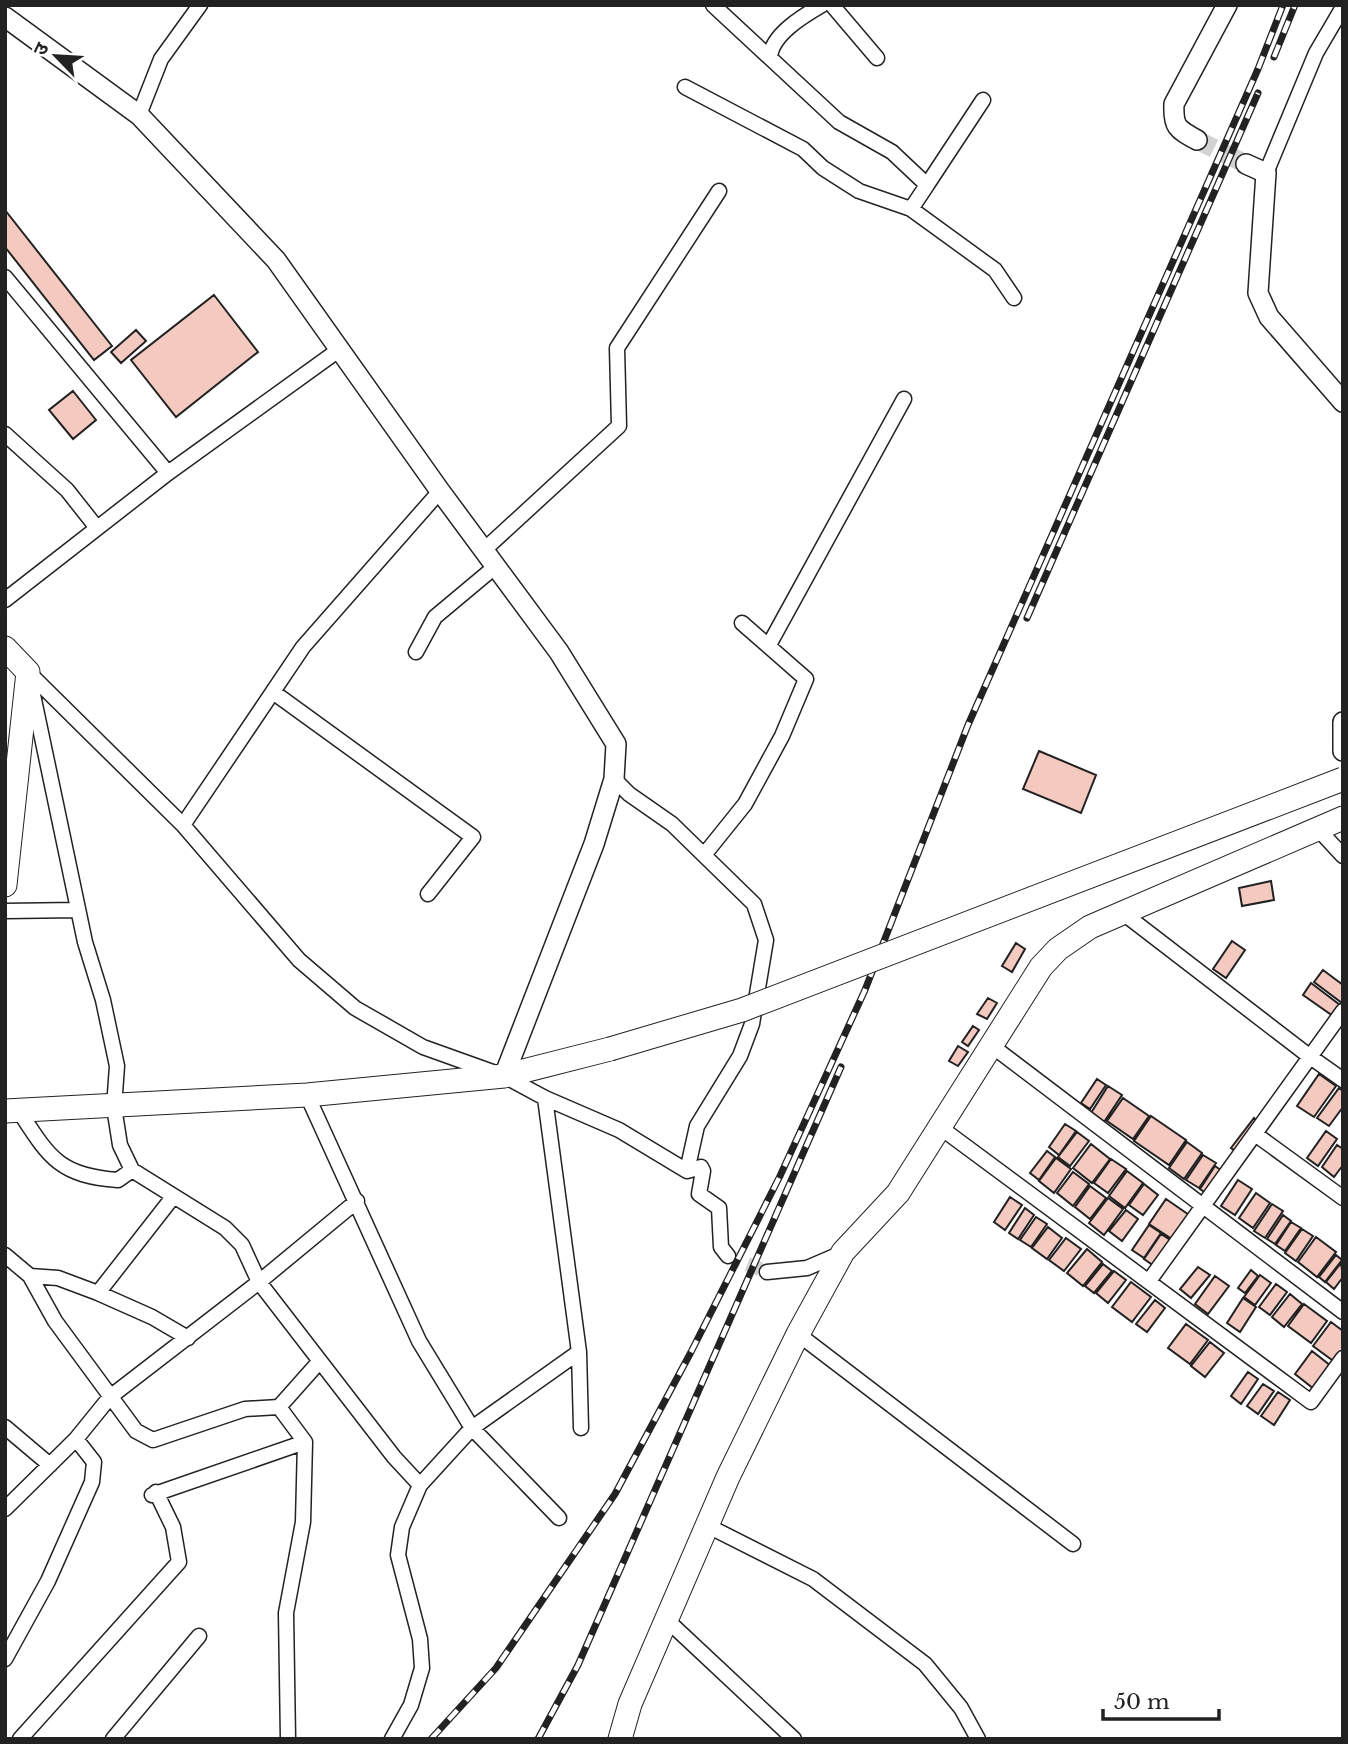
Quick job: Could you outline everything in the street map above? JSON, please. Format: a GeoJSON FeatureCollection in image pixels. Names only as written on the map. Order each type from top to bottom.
{"type":"FeatureCollection","features":[{"type":"Feature","properties":{"kind":"main road"},"geometry":{"type":"LineString","coordinates":[[5,648],[28,672],[11,775],[5,885]]}},
{"type":"Feature","properties":{"kind":"main road"},"geometry":{"type":"LineString","coordinates":[[12,1111],[307,1095],[504,1076],[610,1049],[742,1010],[1343,779]]}},
{"type":"Feature","properties":{"kind":"main road"},"geometry":{"type":"LineString","coordinates":[[620,1739],[630,1704],[728,1477],[798,1334],[843,1252],[898,1193],[1041,967],[1058,949],[1090,927],[1335,823]]}},
{"type":"Feature","properties":{"kind":"street"},"geometry":{"type":"LineString","coordinates":[[139,115],[161,59],[200,5]]}},
{"type":"Feature","properties":{"kind":"street"},"geometry":{"type":"LineString","coordinates":[[713,5],[839,122],[892,152],[927,185]]}},
{"type":"Feature","properties":{"kind":"street"},"geometry":{"type":"LineString","coordinates":[[769,58],[770,49],[783,34],[805,15],[822,5]]}},
{"type":"Feature","properties":{"kind":"street"},"geometry":{"type":"LineString","coordinates":[[832,5],[877,58]]}},
{"type":"Feature","properties":{"kind":"street"},"geometry":{"type":"LineString","coordinates":[[1197,140],[1180,131],[1173,120],[1174,104],[1227,5]]}},
{"type":"Feature","properties":{"kind":"street"},"geometry":{"type":"LineString","coordinates":[[1343,7],[1316,52],[1266,173],[1258,293],[1269,317],[1343,402]]}},
{"type":"Feature","properties":{"kind":"street"},"geometry":{"type":"LineString","coordinates":[[5,18],[139,115],[276,260],[440,491],[559,652],[616,744],[614,779],[594,844],[504,1076]]}},
{"type":"Feature","properties":{"kind":"street"},"geometry":{"type":"LineString","coordinates":[[685,87],[803,149],[823,168],[859,191],[911,209],[995,270],[1014,298]]}},
{"type":"Feature","properties":{"kind":"street"},"geometry":{"type":"LineString","coordinates":[[911,209],[983,100]]}},
{"type":"Feature","properties":{"kind":"street"},"geometry":{"type":"LineString","coordinates":[[1246,164],[1266,173]]}},
{"type":"Feature","properties":{"kind":"street"},"geometry":{"type":"LineString","coordinates":[[484,550],[620,426],[617,348],[719,191]]}},
{"type":"Feature","properties":{"kind":"street"},"geometry":{"type":"LineString","coordinates":[[5,277],[168,473]]}},
{"type":"Feature","properties":{"kind":"street"},"geometry":{"type":"LineString","coordinates":[[5,600],[168,473],[340,349]]}},
{"type":"Feature","properties":{"kind":"street"},"geometry":{"type":"LineString","coordinates":[[769,645],[904,399]]}},
{"type":"Feature","properties":{"kind":"street"},"geometry":{"type":"LineString","coordinates":[[5,434],[67,490],[97,528]]}},
{"type":"Feature","properties":{"kind":"street"},"geometry":{"type":"LineString","coordinates":[[183,825],[303,647],[440,491]]}},
{"type":"Feature","properties":{"kind":"street"},"geometry":{"type":"LineString","coordinates":[[416,652],[435,617],[496,566]]}},
{"type":"Feature","properties":{"kind":"street"},"geometry":{"type":"LineString","coordinates":[[704,855],[745,804],[782,736],[806,679],[742,624]]}},
{"type":"Feature","properties":{"kind":"street"},"geometry":{"type":"LineString","coordinates":[[28,672],[183,825],[299,960],[355,1008],[423,1047],[504,1076],[545,1098],[619,1130],[687,1171],[701,1167],[703,1171],[699,1194],[719,1208],[721,1247],[728,1256]]}},
{"type":"Feature","properties":{"kind":"street"},"geometry":{"type":"LineString","coordinates":[[28,672],[85,942],[103,1000],[117,1066],[114,1107],[120,1145],[132,1170],[225,1228],[242,1245],[259,1282],[394,1457],[420,1485]]}},
{"type":"Feature","properties":{"kind":"street"},"geometry":{"type":"LineString","coordinates":[[273,692],[472,837],[428,894]]}},
{"type":"Feature","properties":{"kind":"street"},"geometry":{"type":"LineString","coordinates":[[1343,722],[1343,751]]}},
{"type":"Feature","properties":{"kind":"street"},"geometry":{"type":"LineString","coordinates":[[614,779],[629,794],[672,824],[754,904],[766,940],[752,1024],[740,1056],[696,1126],[687,1171]]}},
{"type":"Feature","properties":{"kind":"street"},"geometry":{"type":"LineString","coordinates":[[1335,823],[1343,856]]}},
{"type":"Feature","properties":{"kind":"street"},"geometry":{"type":"LineString","coordinates":[[5,911],[78,910]]}},
{"type":"Feature","properties":{"kind":"street"},"geometry":{"type":"LineString","coordinates":[[1123,913],[1343,1080]]}},
{"type":"Feature","properties":{"kind":"street"},"geometry":{"type":"LineString","coordinates":[[1149,1281],[1343,1012]]}},
{"type":"Feature","properties":{"kind":"street"},"geometry":{"type":"LineString","coordinates":[[992,1046],[1343,1312]]}},
{"type":"Feature","properties":{"kind":"street"},"geometry":{"type":"LineString","coordinates":[[307,1095],[419,1341],[472,1428],[559,1518]]}},
{"type":"Feature","properties":{"kind":"street"},"geometry":{"type":"LineString","coordinates":[[545,1098],[579,1352],[581,1428]]}},
{"type":"Feature","properties":{"kind":"street"},"geometry":{"type":"LineString","coordinates":[[12,1111],[45,1151],[76,1174],[118,1180],[132,1170]]}},
{"type":"Feature","properties":{"kind":"street"},"geometry":{"type":"LineString","coordinates":[[941,1128],[1311,1402],[1343,1358]]}},
{"type":"Feature","properties":{"kind":"street"},"geometry":{"type":"LineString","coordinates":[[1255,1134],[1343,1198]]}},
{"type":"Feature","properties":{"kind":"street"},"geometry":{"type":"LineString","coordinates":[[98,1293],[173,1197]]}},
{"type":"Feature","properties":{"kind":"street"},"geometry":{"type":"LineString","coordinates":[[5,1509],[76,1439],[110,1397],[259,1282],[357,1201]]}},
{"type":"Feature","properties":{"kind":"street"},"geometry":{"type":"LineString","coordinates":[[767,1272],[807,1268],[843,1252]]}},
{"type":"Feature","properties":{"kind":"street"},"geometry":{"type":"LineString","coordinates":[[5,1255],[30,1276],[55,1321],[136,1431],[153,1440],[244,1409],[279,1407],[319,1362]]}},
{"type":"Feature","properties":{"kind":"street"},"geometry":{"type":"LineString","coordinates":[[30,1276],[58,1278],[98,1293],[152,1317],[188,1338]]}},
{"type":"Feature","properties":{"kind":"street"},"geometry":{"type":"LineString","coordinates":[[798,1334],[1073,1544]]}},
{"type":"Feature","properties":{"kind":"street"},"geometry":{"type":"LineString","coordinates":[[392,1739],[411,1705],[422,1668],[420,1639],[398,1555],[402,1527],[420,1485],[472,1428],[579,1352]]}},
{"type":"Feature","properties":{"kind":"street"},"geometry":{"type":"LineString","coordinates":[[279,1407],[305,1442],[303,1522],[286,1613],[288,1739]]}},
{"type":"Feature","properties":{"kind":"street"},"geometry":{"type":"LineString","coordinates":[[5,1427],[50,1465]]}},
{"type":"Feature","properties":{"kind":"street"},"geometry":{"type":"LineString","coordinates":[[5,1659],[48,1581],[92,1482],[94,1462],[76,1439]]}},
{"type":"Feature","properties":{"kind":"street"},"geometry":{"type":"LineString","coordinates":[[20,1739],[179,1562],[173,1527],[154,1493],[305,1442]]}},
{"type":"Feature","properties":{"kind":"street"},"geometry":{"type":"LineString","coordinates":[[708,1526],[813,1579],[925,1664],[961,1708],[978,1739]]}},
{"type":"Feature","properties":{"kind":"street"},"geometry":{"type":"LineString","coordinates":[[668,1620],[794,1739]]}},
{"type":"Feature","properties":{"kind":"street"},"geometry":{"type":"LineString","coordinates":[[113,1739],[199,1636]]}},
{"type":"Feature","properties":{"kind":"building"},"geometry":{"type":"Polygon","coordinates":[[[5,210],[112,346],[94,360],[5,247],[5,210]]]}},
{"type":"Feature","properties":{"kind":"building"},"geometry":{"type":"Polygon","coordinates":[[[214,295],[258,352],[176,417],[131,360],[214,295]]]}},
{"type":"Feature","properties":{"kind":"building"},"geometry":{"type":"Polygon","coordinates":[[[136,330],[146,341],[121,363],[111,352],[136,330]]]}},
{"type":"Feature","properties":{"kind":"building"},"geometry":{"type":"Polygon","coordinates":[[[73,391],[96,420],[73,439],[49,410],[73,391]]]}},
{"type":"Feature","properties":{"kind":"building"},"geometry":{"type":"Polygon","coordinates":[[[1039,751],[1096,775],[1081,813],[1023,789],[1039,751]]]}},
{"type":"Feature","properties":{"kind":"building"},"geometry":{"type":"Polygon","coordinates":[[[1271,881],[1274,900],[1242,906],[1239,888],[1271,881]]]}},
{"type":"Feature","properties":{"kind":"building"},"geometry":{"type":"Polygon","coordinates":[[[1232,941],[1245,950],[1226,978],[1213,969],[1232,941]]]}},
{"type":"Feature","properties":{"kind":"building"},"geometry":{"type":"Polygon","coordinates":[[[1016,943],[1025,949],[1012,972],[1002,966],[1016,943]]]}},
{"type":"Feature","properties":{"kind":"building"},"geometry":{"type":"Polygon","coordinates":[[[1323,970],[1343,985],[1342,1003],[1314,982],[1323,970]]]}},
{"type":"Feature","properties":{"kind":"building"},"geometry":{"type":"Polygon","coordinates":[[[1311,983],[1340,1005],[1333,1016],[1303,995],[1311,983]]]}},
{"type":"Feature","properties":{"kind":"building"},"geometry":{"type":"Polygon","coordinates":[[[988,998],[997,1003],[987,1019],[977,1014],[988,998]]]}},
{"type":"Feature","properties":{"kind":"building"},"geometry":{"type":"Polygon","coordinates":[[[973,1026],[979,1030],[968,1046],[962,1042],[973,1026]]]}},
{"type":"Feature","properties":{"kind":"building"},"geometry":{"type":"Polygon","coordinates":[[[958,1046],[968,1052],[958,1066],[949,1061],[958,1046]]]}},
{"type":"Feature","properties":{"kind":"building"},"geometry":{"type":"Polygon","coordinates":[[[1319,1074],[1336,1086],[1314,1117],[1297,1106],[1319,1074]]]}},
{"type":"Feature","properties":{"kind":"building"},"geometry":{"type":"Polygon","coordinates":[[[1097,1079],[1106,1085],[1090,1109],[1081,1103],[1097,1079]]]}},
{"type":"Feature","properties":{"kind":"building"},"geometry":{"type":"Polygon","coordinates":[[[1108,1086],[1122,1095],[1104,1122],[1091,1113],[1108,1086]]]}},
{"type":"Feature","properties":{"kind":"building"},"geometry":{"type":"Polygon","coordinates":[[[1339,1088],[1343,1091],[1343,1107],[1329,1126],[1317,1118],[1339,1088]]]}},
{"type":"Feature","properties":{"kind":"building"},"geometry":{"type":"Polygon","coordinates":[[[1123,1098],[1149,1116],[1133,1139],[1107,1121],[1123,1098]]]}},
{"type":"Feature","properties":{"kind":"building"},"geometry":{"type":"Polygon","coordinates":[[[1151,1116],[1186,1140],[1169,1165],[1134,1141],[1151,1116]]]}},
{"type":"Feature","properties":{"kind":"building"},"geometry":{"type":"Polygon","coordinates":[[[1254,1118],[1261,1124],[1239,1154],[1231,1148],[1254,1118]]]}},
{"type":"Feature","properties":{"kind":"building"},"geometry":{"type":"Polygon","coordinates":[[[1065,1124],[1076,1131],[1059,1155],[1049,1147],[1065,1124]]]}},
{"type":"Feature","properties":{"kind":"building"},"geometry":{"type":"Polygon","coordinates":[[[1326,1131],[1337,1139],[1318,1166],[1307,1158],[1326,1131]]]}},
{"type":"Feature","properties":{"kind":"building"},"geometry":{"type":"Polygon","coordinates":[[[1077,1132],[1089,1141],[1070,1166],[1058,1157],[1077,1132]]]}},
{"type":"Feature","properties":{"kind":"building"},"geometry":{"type":"Polygon","coordinates":[[[1187,1142],[1202,1153],[1184,1179],[1169,1168],[1187,1142]]]}},
{"type":"Feature","properties":{"kind":"building"},"geometry":{"type":"Polygon","coordinates":[[[1091,1144],[1110,1159],[1092,1183],[1073,1168],[1091,1144]]]}},
{"type":"Feature","properties":{"kind":"building"},"geometry":{"type":"Polygon","coordinates":[[[1337,1145],[1343,1149],[1343,1165],[1334,1177],[1322,1167],[1337,1145]]]}},
{"type":"Feature","properties":{"kind":"building"},"geometry":{"type":"Polygon","coordinates":[[[1047,1151],[1055,1157],[1039,1180],[1030,1173],[1047,1151]]]}},
{"type":"Feature","properties":{"kind":"building"},"geometry":{"type":"Polygon","coordinates":[[[1203,1155],[1216,1163],[1199,1188],[1186,1180],[1203,1155]]]}},
{"type":"Feature","properties":{"kind":"building"},"geometry":{"type":"Polygon","coordinates":[[[1056,1158],[1071,1169],[1054,1193],[1039,1181],[1056,1158]]]}},
{"type":"Feature","properties":{"kind":"building"},"geometry":{"type":"Polygon","coordinates":[[[1111,1159],[1126,1169],[1108,1193],[1094,1183],[1111,1159]]]}},
{"type":"Feature","properties":{"kind":"building"},"geometry":{"type":"Polygon","coordinates":[[[1215,1166],[1225,1173],[1210,1196],[1200,1189],[1215,1166]]]}},
{"type":"Feature","properties":{"kind":"building"},"geometry":{"type":"Polygon","coordinates":[[[1127,1171],[1143,1183],[1125,1208],[1109,1196],[1127,1171]]]}},
{"type":"Feature","properties":{"kind":"building"},"geometry":{"type":"Polygon","coordinates":[[[1073,1172],[1089,1184],[1073,1206],[1057,1193],[1073,1172]]]}},
{"type":"Feature","properties":{"kind":"building"},"geometry":{"type":"Polygon","coordinates":[[[1238,1180],[1252,1189],[1235,1215],[1221,1206],[1238,1180]]]}},
{"type":"Feature","properties":{"kind":"building"},"geometry":{"type":"Polygon","coordinates":[[[1144,1184],[1158,1195],[1143,1215],[1129,1205],[1144,1184]]]}},
{"type":"Feature","properties":{"kind":"building"},"geometry":{"type":"Polygon","coordinates":[[[1090,1186],[1106,1198],[1090,1219],[1075,1207],[1090,1186]]]}},
{"type":"Feature","properties":{"kind":"building"},"geometry":{"type":"Polygon","coordinates":[[[1256,1193],[1270,1203],[1253,1228],[1239,1218],[1256,1193]]]}},
{"type":"Feature","properties":{"kind":"building"},"geometry":{"type":"Polygon","coordinates":[[[1010,1197],[1022,1205],[1005,1230],[994,1222],[1010,1197]]]}},
{"type":"Feature","properties":{"kind":"building"},"geometry":{"type":"Polygon","coordinates":[[[1108,1198],[1123,1209],[1104,1235],[1089,1223],[1108,1198]]]}},
{"type":"Feature","properties":{"kind":"building"},"geometry":{"type":"Polygon","coordinates":[[[1166,1199],[1192,1217],[1175,1241],[1149,1224],[1166,1199]]]}},
{"type":"Feature","properties":{"kind":"building"},"geometry":{"type":"Polygon","coordinates":[[[1272,1204],[1283,1211],[1265,1238],[1254,1231],[1272,1204]]]}},
{"type":"Feature","properties":{"kind":"building"},"geometry":{"type":"Polygon","coordinates":[[[1025,1208],[1034,1215],[1018,1239],[1009,1233],[1025,1208]]]}},
{"type":"Feature","properties":{"kind":"building"},"geometry":{"type":"Polygon","coordinates":[[[1126,1210],[1138,1219],[1122,1241],[1109,1231],[1126,1210]]]}},
{"type":"Feature","properties":{"kind":"building"},"geometry":{"type":"Polygon","coordinates":[[[1283,1215],[1291,1221],[1275,1244],[1267,1239],[1283,1215]]]}},
{"type":"Feature","properties":{"kind":"building"},"geometry":{"type":"Polygon","coordinates":[[[1036,1217],[1047,1224],[1031,1247],[1020,1240],[1036,1217]]]}},
{"type":"Feature","properties":{"kind":"building"},"geometry":{"type":"Polygon","coordinates":[[[1291,1222],[1301,1228],[1285,1251],[1276,1245],[1291,1222]]]}},
{"type":"Feature","properties":{"kind":"building"},"geometry":{"type":"Polygon","coordinates":[[[1149,1225],[1161,1233],[1144,1258],[1132,1250],[1149,1225]]]}},
{"type":"Feature","properties":{"kind":"building"},"geometry":{"type":"Polygon","coordinates":[[[1048,1227],[1062,1238],[1047,1259],[1032,1248],[1048,1227]]]}},
{"type":"Feature","properties":{"kind":"building"},"geometry":{"type":"Polygon","coordinates":[[[1302,1229],[1313,1236],[1296,1261],[1285,1253],[1302,1229]]]}},
{"type":"Feature","properties":{"kind":"building"},"geometry":{"type":"Polygon","coordinates":[[[1161,1234],[1175,1243],[1157,1268],[1144,1259],[1161,1234]]]}},
{"type":"Feature","properties":{"kind":"building"},"geometry":{"type":"Polygon","coordinates":[[[1316,1237],[1336,1252],[1317,1277],[1298,1262],[1316,1237]]]}},
{"type":"Feature","properties":{"kind":"building"},"geometry":{"type":"Polygon","coordinates":[[[1066,1238],[1081,1249],[1064,1271],[1049,1260],[1066,1238]]]}},
{"type":"Feature","properties":{"kind":"building"},"geometry":{"type":"Polygon","coordinates":[[[1087,1249],[1102,1262],[1083,1286],[1067,1273],[1087,1249]]]}},
{"type":"Feature","properties":{"kind":"building"},"geometry":{"type":"Polygon","coordinates":[[[1336,1255],[1342,1260],[1325,1282],[1319,1277],[1336,1255]]]}},
{"type":"Feature","properties":{"kind":"building"},"geometry":{"type":"Polygon","coordinates":[[[1341,1263],[1343,1277],[1334,1289],[1326,1282],[1341,1263]]]}},
{"type":"Feature","properties":{"kind":"building"},"geometry":{"type":"Polygon","coordinates":[[[1103,1264],[1112,1271],[1094,1293],[1085,1286],[1103,1264]]]}},
{"type":"Feature","properties":{"kind":"building"},"geometry":{"type":"Polygon","coordinates":[[[1198,1267],[1210,1275],[1191,1298],[1180,1289],[1198,1267]]]}},
{"type":"Feature","properties":{"kind":"building"},"geometry":{"type":"Polygon","coordinates":[[[1251,1270],[1258,1276],[1245,1293],[1238,1288],[1251,1270]]]}},
{"type":"Feature","properties":{"kind":"building"},"geometry":{"type":"Polygon","coordinates":[[[1114,1271],[1126,1280],[1108,1303],[1096,1293],[1114,1271]]]}},
{"type":"Feature","properties":{"kind":"building"},"geometry":{"type":"Polygon","coordinates":[[[1260,1275],[1271,1283],[1255,1305],[1244,1297],[1260,1275]]]}},
{"type":"Feature","properties":{"kind":"building"},"geometry":{"type":"Polygon","coordinates":[[[1215,1276],[1229,1286],[1208,1314],[1195,1304],[1215,1276]]]}},
{"type":"Feature","properties":{"kind":"building"},"geometry":{"type":"Polygon","coordinates":[[[1131,1282],[1151,1297],[1132,1322],[1112,1307],[1131,1282]]]}},
{"type":"Feature","properties":{"kind":"building"},"geometry":{"type":"Polygon","coordinates":[[[1276,1284],[1287,1292],[1270,1315],[1259,1307],[1276,1284]]]}},
{"type":"Feature","properties":{"kind":"building"},"geometry":{"type":"Polygon","coordinates":[[[1290,1294],[1302,1304],[1284,1327],[1272,1317],[1290,1294]]]}},
{"type":"Feature","properties":{"kind":"building"},"geometry":{"type":"Polygon","coordinates":[[[1243,1298],[1256,1307],[1240,1332],[1227,1323],[1243,1298]]]}},
{"type":"Feature","properties":{"kind":"building"},"geometry":{"type":"Polygon","coordinates":[[[1155,1300],[1165,1308],[1147,1332],[1136,1324],[1155,1300]]]}},
{"type":"Feature","properties":{"kind":"building"},"geometry":{"type":"Polygon","coordinates":[[[1304,1304],[1327,1321],[1311,1343],[1288,1326],[1304,1304]]]}},
{"type":"Feature","properties":{"kind":"building"},"geometry":{"type":"Polygon","coordinates":[[[1331,1322],[1343,1331],[1343,1355],[1336,1363],[1313,1346],[1331,1322]]]}},
{"type":"Feature","properties":{"kind":"building"},"geometry":{"type":"Polygon","coordinates":[[[1186,1324],[1208,1340],[1190,1364],[1168,1348],[1186,1324]]]}},
{"type":"Feature","properties":{"kind":"building"},"geometry":{"type":"Polygon","coordinates":[[[1210,1342],[1224,1353],[1205,1377],[1191,1366],[1210,1342]]]}},
{"type":"Feature","properties":{"kind":"building"},"geometry":{"type":"Polygon","coordinates":[[[1312,1351],[1331,1366],[1314,1389],[1295,1374],[1312,1351]]]}},
{"type":"Feature","properties":{"kind":"building"},"geometry":{"type":"Polygon","coordinates":[[[1248,1372],[1258,1379],[1241,1404],[1231,1396],[1248,1372]]]}},
{"type":"Feature","properties":{"kind":"building"},"geometry":{"type":"Polygon","coordinates":[[[1263,1384],[1274,1391],[1258,1414],[1247,1406],[1263,1384]]]}},
{"type":"Feature","properties":{"kind":"building"},"geometry":{"type":"Polygon","coordinates":[[[1278,1392],[1290,1400],[1274,1425],[1261,1416],[1278,1392]]]}},
{"type":"Feature","properties":{"kind":"tunnel"},"geometry":{"type":"LineString","coordinates":[[1197,140],[1246,164]]}},
{"type":"Feature","properties":{"kind":"tunnel"},"geometry":{"type":"LineString","coordinates":[[728,1256],[767,1272]]}},
{"type":"Feature","properties":{"kind":"railway"},"geometry":{"type":"LineString","coordinates":[[431,1739],[496,1668],[615,1494],[780,1176],[865,990],[968,725],[1258,69],[1283,5]]}},
{"type":"Feature","properties":{"kind":"railway"},"geometry":{"type":"LineString","coordinates":[[1274,57],[1295,5]]}},
{"type":"Feature","properties":{"kind":"railway"},"geometry":{"type":"LineString","coordinates":[[1027,618],[1258,93]]}},
{"type":"Feature","properties":{"kind":"railway"},"geometry":{"type":"LineString","coordinates":[[538,1739],[578,1665],[841,1067]]}}]}
